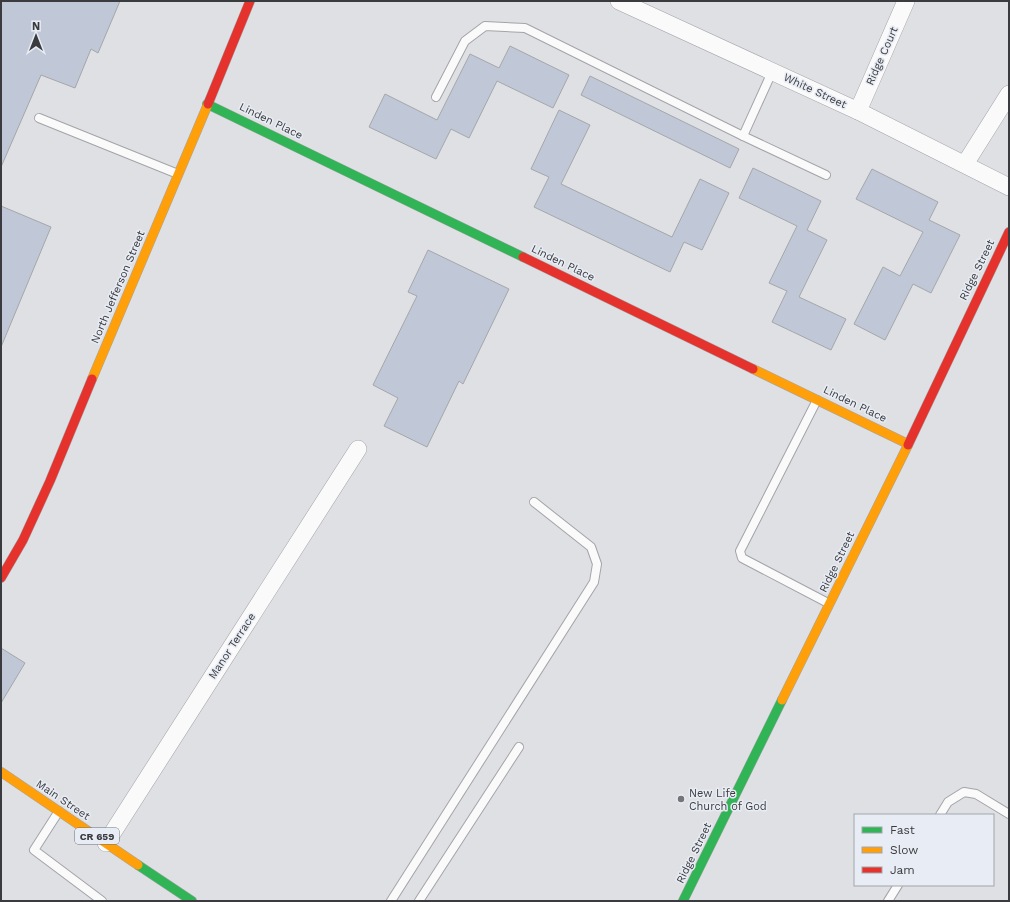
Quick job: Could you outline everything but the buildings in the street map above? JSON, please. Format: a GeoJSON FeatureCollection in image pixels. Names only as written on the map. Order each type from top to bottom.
{"type":"FeatureCollection","features":[{"type":"Feature","properties":{"kind":"street","name":"North Jefferson Street"},"geometry":{"type":"LineString","coordinates":[[1,578],[23,540],[50,482],[179,175],[250,1]]}},
{"type":"Feature","properties":{"kind":"street","name":"White Street"},"geometry":{"type":"LineString","coordinates":[[619,1],[858,111],[1009,187]]}},
{"type":"Feature","properties":{"kind":"street","name":"Ridge Court"},"geometry":{"type":"LineString","coordinates":[[858,111],[906,1]]}},
{"type":"Feature","properties":{"kind":"street"},"geometry":{"type":"LineString","coordinates":[[965,164],[1009,94]]}},
{"type":"Feature","properties":{"kind":"street","name":"Linden Place"},"geometry":{"type":"LineString","coordinates":[[207,104],[908,444]]}},
{"type":"Feature","properties":{"kind":"street","name":"Ridge Street"},"geometry":{"type":"LineString","coordinates":[[683,901],[908,444],[1009,232]]}},
{"type":"Feature","properties":{"kind":"street","name":"Manor Terrace"},"geometry":{"type":"LineString","coordinates":[[106,843],[358,449]]}},
{"type":"Feature","properties":{"kind":"street","name":"Main Street"},"geometry":{"type":"LineString","coordinates":[[1,772],[192,901]]}},
{"type":"Feature","properties":{"kind":"lane"},"geometry":{"type":"LineString","coordinates":[[436,97],[466,41],[485,26],[525,28],[743,136],[826,175]]}},
{"type":"Feature","properties":{"kind":"lane"},"geometry":{"type":"LineString","coordinates":[[743,136],[772,72]]}},
{"type":"Feature","properties":{"kind":"lane"},"geometry":{"type":"LineString","coordinates":[[39,118],[179,175]]}},
{"type":"Feature","properties":{"kind":"lane"},"geometry":{"type":"LineString","coordinates":[[817,399],[740,551],[742,558],[829,604]]}},
{"type":"Feature","properties":{"kind":"lane"},"geometry":{"type":"LineString","coordinates":[[391,901],[594,582],[597,564],[591,547],[534,502]]}},
{"type":"Feature","properties":{"kind":"lane"},"geometry":{"type":"LineString","coordinates":[[419,901],[519,747]]}},
{"type":"Feature","properties":{"kind":"lane"},"geometry":{"type":"LineString","coordinates":[[941,814],[948,802],[964,792],[976,794],[1009,814]]}},
{"type":"Feature","properties":{"kind":"lane"},"geometry":{"type":"LineString","coordinates":[[59,811],[34,850],[102,901]]}},
{"type":"Feature","properties":{"kind":"lane"},"geometry":{"type":"LineString","coordinates":[[888,901],[897,886]]}},
{"type":"Feature","properties":{"kind":"lane"},"geometry":{"type":"LineString","coordinates":[[173,901],[178,892]]}},
{"type":"Feature","properties":{"kind":"traffic: fast"},"geometry":{"type":"LineString","coordinates":[[207,104],[523,257]]}},
{"type":"Feature","properties":{"kind":"traffic: fast"},"geometry":{"type":"LineString","coordinates":[[683,901],[782,700]]}},
{"type":"Feature","properties":{"kind":"traffic: fast"},"geometry":{"type":"LineString","coordinates":[[138,865],[192,901]]}},
{"type":"Feature","properties":{"kind":"traffic: slow"},"geometry":{"type":"LineString","coordinates":[[92,379],[208,104]]}},
{"type":"Feature","properties":{"kind":"traffic: slow"},"geometry":{"type":"LineString","coordinates":[[753,369],[908,444]]}},
{"type":"Feature","properties":{"kind":"traffic: slow"},"geometry":{"type":"LineString","coordinates":[[782,700],[908,445]]}},
{"type":"Feature","properties":{"kind":"traffic: slow"},"geometry":{"type":"LineString","coordinates":[[1,772],[138,865]]}},
{"type":"Feature","properties":{"kind":"traffic: jam"},"geometry":{"type":"LineString","coordinates":[[208,104],[250,1]]}},
{"type":"Feature","properties":{"kind":"traffic: jam"},"geometry":{"type":"LineString","coordinates":[[908,445],[1009,232]]}},
{"type":"Feature","properties":{"kind":"traffic: jam"},"geometry":{"type":"LineString","coordinates":[[523,257],[753,369]]}},
{"type":"Feature","properties":{"kind":"traffic: jam"},"geometry":{"type":"LineString","coordinates":[[1,578],[23,540],[50,481],[92,379]]}},
{"type":"Feature","properties":{"kind":"place","name":"New Life Church of God"},"geometry":{"type":"Point","coordinates":[681,799]}}]}
